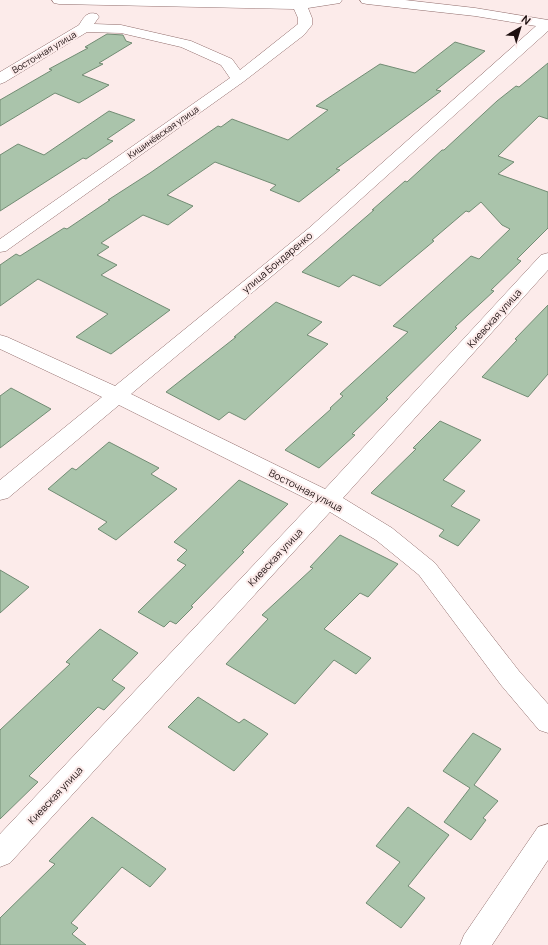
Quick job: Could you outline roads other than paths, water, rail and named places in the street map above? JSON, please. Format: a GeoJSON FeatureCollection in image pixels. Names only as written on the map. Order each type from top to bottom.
{"type":"FeatureCollection","features":[{"type":"Feature","properties":{"kind":"street"},"geometry":{"type":"LineString","coordinates":[[59,0],[94,2],[300,5],[335,0]]}},
{"type":"Feature","properties":{"kind":"street"},"geometry":{"type":"LineString","coordinates":[[367,0],[475,12],[548,24]]}},
{"type":"Feature","properties":{"kind":"street","name":"Восточная улица"},"geometry":{"type":"LineString","coordinates":[[0,78],[84,28],[93,14],[94,2]]}},
{"type":"Feature","properties":{"kind":"street","name":"Кишинёвская улица"},"geometry":{"type":"LineString","coordinates":[[0,246],[238,79],[299,32],[305,25],[305,18],[300,5]]}},
{"type":"Feature","properties":{"kind":"street","name":"улица Бондаренко"},"geometry":{"type":"LineString","coordinates":[[0,492],[221,310],[358,194],[548,24]]}},
{"type":"Feature","properties":{"kind":"street"},"geometry":{"type":"LineString","coordinates":[[84,28],[121,29],[186,44],[227,62],[238,79]]}},
{"type":"Feature","properties":{"kind":"street","name":"Киевская улица"},"geometry":{"type":"LineString","coordinates":[[0,854],[328,500],[548,259]]}},
{"type":"Feature","properties":{"kind":"street","name":"Восточная улица"},"geometry":{"type":"LineString","coordinates":[[0,341],[116,395],[328,500],[384,534],[427,569],[510,678],[548,722]]}},
{"type":"Feature","properties":{"kind":"street"},"geometry":{"type":"LineString","coordinates":[[475,945],[548,836]]}}]}
